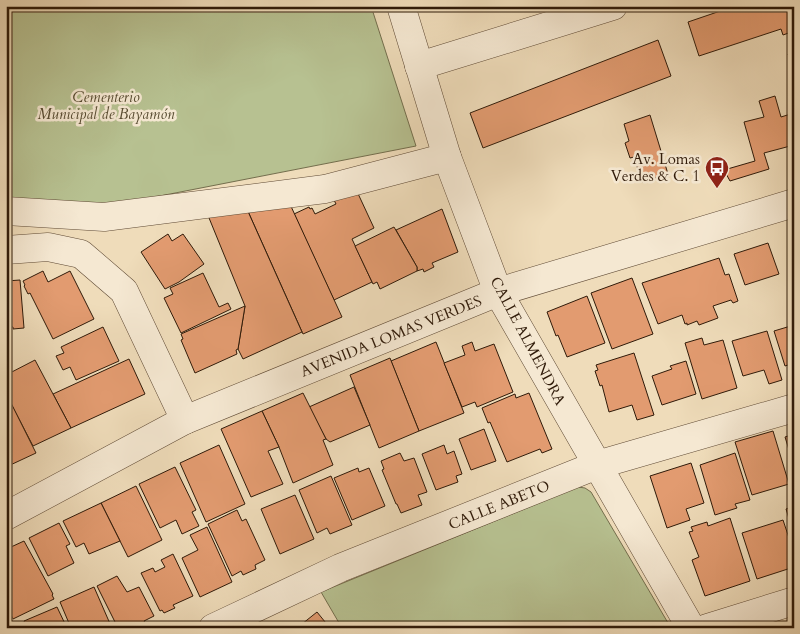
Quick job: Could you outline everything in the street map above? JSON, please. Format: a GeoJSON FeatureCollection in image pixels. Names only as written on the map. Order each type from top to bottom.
{"type":"FeatureCollection","features":[{"type":"Feature","properties":{"kind":"street","name":"CALLE ALMENDRA"},"geometry":{"type":"LineString","coordinates":[[401,6],[447,157],[498,292],[691,628]]}},
{"type":"Feature","properties":{"kind":"street"},"geometry":{"type":"LineString","coordinates":[[419,66],[613,6]]}},
{"type":"Feature","properties":{"kind":"street"},"geometry":{"type":"LineString","coordinates":[[6,211],[104,217],[325,189],[447,157]]}},
{"type":"Feature","properties":{"kind":"street","name":"AVENIDA LOMAS VERDES"},"geometry":{"type":"LineString","coordinates":[[6,516],[185,420],[498,292],[794,203]]}},
{"type":"Feature","properties":{"kind":"street"},"geometry":{"type":"LineString","coordinates":[[6,250],[48,247],[81,254],[124,291],[185,420]]}},
{"type":"Feature","properties":{"kind":"street","name":"CALLE ABETO"},"geometry":{"type":"LineString","coordinates":[[213,628],[340,568],[597,466],[794,408]]}},
{"type":"Feature","properties":{"kind":"street"},"geometry":{"type":"LineString","coordinates":[[707,628],[794,600]]}},
{"type":"Feature","properties":{"kind":"green space","name":"Cementerio Municipal de Bayamón"},"geometry":{"type":"Polygon","coordinates":[[[6,6],[371,6],[416,146],[6,226],[6,6]]]}},
{"type":"Feature","properties":{"kind":"green space"},"geometry":{"type":"Polygon","coordinates":[[[578,487],[585,488],[591,492],[671,628],[342,628],[321,592],[578,487]]]}},
{"type":"Feature","properties":{"kind":"building"},"geometry":{"type":"Polygon","coordinates":[[[735,6],[794,6],[794,31],[783,35],[781,29],[699,56],[688,22],[735,6]]]}},
{"type":"Feature","properties":{"kind":"building"},"geometry":{"type":"Polygon","coordinates":[[[658,40],[671,76],[483,148],[470,113],[658,40]]]}},
{"type":"Feature","properties":{"kind":"building"},"geometry":{"type":"Polygon","coordinates":[[[794,53],[794,72],[788,54],[794,53]]]}},
{"type":"Feature","properties":{"kind":"building"},"geometry":{"type":"Polygon","coordinates":[[[775,96],[781,117],[794,113],[794,145],[764,153],[769,169],[730,181],[724,170],[755,161],[744,122],[764,117],[759,101],[775,96]]]}},
{"type":"Feature","properties":{"kind":"building"},"geometry":{"type":"Polygon","coordinates":[[[650,115],[668,174],[642,182],[634,157],[630,158],[625,143],[629,141],[624,124],[650,115]]]}},
{"type":"Feature","properties":{"kind":"building"},"geometry":{"type":"Polygon","coordinates":[[[354,185],[374,228],[352,239],[372,282],[334,300],[294,214],[309,207],[310,209],[312,208],[315,214],[336,204],[330,192],[354,185]]]}},
{"type":"Feature","properties":{"kind":"building"},"geometry":{"type":"Polygon","coordinates":[[[289,202],[342,317],[303,334],[246,207],[289,202]]]}},
{"type":"Feature","properties":{"kind":"building"},"geometry":{"type":"Polygon","coordinates":[[[246,207],[302,332],[243,359],[238,349],[245,306],[207,213],[246,207]]]}},
{"type":"Feature","properties":{"kind":"building"},"geometry":{"type":"Polygon","coordinates":[[[442,209],[458,252],[432,263],[434,267],[424,272],[423,269],[417,271],[417,267],[396,230],[442,209]]]}},
{"type":"Feature","properties":{"kind":"building"},"geometry":{"type":"Polygon","coordinates":[[[394,227],[417,267],[417,271],[380,289],[377,282],[373,284],[355,246],[394,227]]]}},
{"type":"Feature","properties":{"kind":"building"},"geometry":{"type":"Polygon","coordinates":[[[168,234],[172,241],[183,234],[204,264],[179,282],[165,289],[141,252],[168,234]]]}},
{"type":"Feature","properties":{"kind":"building"},"geometry":{"type":"Polygon","coordinates":[[[768,243],[779,274],[745,285],[734,254],[768,243]]]}},
{"type":"Feature","properties":{"kind":"building"},"geometry":{"type":"Polygon","coordinates":[[[719,258],[725,275],[729,274],[738,301],[733,303],[731,300],[713,306],[718,318],[699,325],[697,321],[685,324],[682,315],[658,324],[642,283],[719,258]]]}},
{"type":"Feature","properties":{"kind":"building"},"geometry":{"type":"Polygon","coordinates":[[[43,271],[48,282],[70,271],[94,319],[53,339],[30,293],[28,294],[23,281],[43,271]]]}},
{"type":"Feature","properties":{"kind":"building"},"geometry":{"type":"Polygon","coordinates":[[[203,273],[219,307],[228,303],[231,309],[181,333],[164,298],[173,294],[170,288],[203,273]]]}},
{"type":"Feature","properties":{"kind":"building"},"geometry":{"type":"Polygon","coordinates":[[[632,278],[653,334],[612,349],[591,293],[632,278]]]}},
{"type":"Feature","properties":{"kind":"building"},"geometry":{"type":"Polygon","coordinates":[[[20,280],[24,328],[13,329],[13,327],[6,327],[6,281],[20,280]]]}},
{"type":"Feature","properties":{"kind":"building"},"geometry":{"type":"Polygon","coordinates":[[[587,296],[605,343],[567,357],[558,335],[556,336],[547,312],[587,296]]]}},
{"type":"Feature","properties":{"kind":"building"},"geometry":{"type":"Polygon","coordinates":[[[245,306],[238,349],[236,350],[237,354],[195,373],[181,340],[183,339],[181,334],[245,306]]]}},
{"type":"Feature","properties":{"kind":"building"},"geometry":{"type":"Polygon","coordinates":[[[794,325],[794,363],[785,366],[774,331],[794,325]]]}},
{"type":"Feature","properties":{"kind":"building"},"geometry":{"type":"Polygon","coordinates":[[[103,327],[119,361],[76,380],[70,367],[63,370],[56,356],[64,353],[61,347],[103,327]]]}},
{"type":"Feature","properties":{"kind":"building"},"geometry":{"type":"Polygon","coordinates":[[[767,331],[782,380],[769,384],[764,370],[743,376],[732,341],[767,331]]]}},
{"type":"Feature","properties":{"kind":"building"},"geometry":{"type":"Polygon","coordinates":[[[702,338],[704,345],[723,340],[737,388],[702,399],[685,343],[702,338]]]}},
{"type":"Feature","properties":{"kind":"building"},"geometry":{"type":"Polygon","coordinates":[[[436,342],[464,413],[419,431],[391,361],[436,342]]]}},
{"type":"Feature","properties":{"kind":"building"},"geometry":{"type":"Polygon","coordinates":[[[472,342],[475,351],[494,344],[513,392],[477,407],[475,402],[462,407],[444,363],[465,355],[462,346],[472,342]]]}},
{"type":"Feature","properties":{"kind":"building"},"geometry":{"type":"Polygon","coordinates":[[[634,353],[654,415],[637,420],[632,405],[609,412],[602,385],[600,386],[595,371],[598,370],[596,365],[634,353]]]}},
{"type":"Feature","properties":{"kind":"building"},"geometry":{"type":"Polygon","coordinates":[[[390,358],[419,431],[379,448],[350,375],[390,358]]]}},
{"type":"Feature","properties":{"kind":"building"},"geometry":{"type":"Polygon","coordinates":[[[129,359],[145,394],[71,428],[53,394],[129,359]]]}},
{"type":"Feature","properties":{"kind":"building"},"geometry":{"type":"Polygon","coordinates":[[[35,360],[71,428],[33,446],[6,394],[6,375],[35,360]]]}},
{"type":"Feature","properties":{"kind":"building"},"geometry":{"type":"Polygon","coordinates":[[[686,361],[696,394],[662,405],[652,376],[672,369],[670,366],[686,361]]]}},
{"type":"Feature","properties":{"kind":"building"},"geometry":{"type":"Polygon","coordinates":[[[354,387],[370,425],[330,442],[326,439],[309,407],[354,387]]]}},
{"type":"Feature","properties":{"kind":"building"},"geometry":{"type":"Polygon","coordinates":[[[303,393],[326,439],[323,440],[333,465],[293,483],[262,411],[303,393]]]}},
{"type":"Feature","properties":{"kind":"building"},"geometry":{"type":"Polygon","coordinates":[[[529,393],[552,449],[542,453],[540,449],[507,462],[482,408],[515,394],[516,398],[529,393]]]}},
{"type":"Feature","properties":{"kind":"building"},"geometry":{"type":"Polygon","coordinates":[[[10,401],[36,453],[6,467],[6,403],[10,401]]]}},
{"type":"Feature","properties":{"kind":"building"},"geometry":{"type":"Polygon","coordinates":[[[262,411],[279,447],[268,451],[283,484],[251,497],[221,429],[262,411]]]}},
{"type":"Feature","properties":{"kind":"building"},"geometry":{"type":"Polygon","coordinates":[[[484,429],[496,461],[471,470],[459,439],[484,429]]]}},
{"type":"Feature","properties":{"kind":"building"},"geometry":{"type":"Polygon","coordinates":[[[773,431],[789,484],[752,495],[735,442],[773,431]]]}},
{"type":"Feature","properties":{"kind":"building"},"geometry":{"type":"Polygon","coordinates":[[[794,434],[794,466],[785,437],[794,434]]]}},
{"type":"Feature","properties":{"kind":"building"},"geometry":{"type":"Polygon","coordinates":[[[219,445],[245,504],[206,522],[180,463],[219,445]]]}},
{"type":"Feature","properties":{"kind":"building"},"geometry":{"type":"Polygon","coordinates":[[[444,445],[447,454],[454,451],[462,474],[456,476],[458,482],[436,490],[422,454],[444,445]]]}},
{"type":"Feature","properties":{"kind":"building"},"geometry":{"type":"Polygon","coordinates":[[[400,453],[404,461],[414,458],[427,492],[418,495],[422,505],[401,513],[382,470],[384,469],[381,461],[400,453]]]}},
{"type":"Feature","properties":{"kind":"building"},"geometry":{"type":"Polygon","coordinates":[[[735,453],[750,500],[735,504],[737,508],[715,515],[700,465],[735,453]]]}},
{"type":"Feature","properties":{"kind":"building"},"geometry":{"type":"Polygon","coordinates":[[[691,463],[704,503],[686,509],[690,520],[667,528],[650,476],[691,463]]]}},
{"type":"Feature","properties":{"kind":"building"},"geometry":{"type":"Polygon","coordinates":[[[175,467],[196,510],[192,512],[199,526],[182,534],[176,520],[160,528],[139,484],[175,467]]]}},
{"type":"Feature","properties":{"kind":"building"},"geometry":{"type":"Polygon","coordinates":[[[358,468],[359,472],[369,468],[385,506],[352,520],[334,478],[358,468]]]}},
{"type":"Feature","properties":{"kind":"building"},"geometry":{"type":"Polygon","coordinates":[[[331,476],[352,525],[330,534],[327,528],[317,533],[299,490],[331,476]]]}},
{"type":"Feature","properties":{"kind":"building"},"geometry":{"type":"Polygon","coordinates":[[[136,486],[162,540],[128,557],[101,503],[136,486]]]}},
{"type":"Feature","properties":{"kind":"building"},"geometry":{"type":"Polygon","coordinates":[[[295,495],[314,539],[280,554],[261,509],[295,495]]]}},
{"type":"Feature","properties":{"kind":"building"},"geometry":{"type":"Polygon","coordinates":[[[101,503],[120,541],[89,554],[84,543],[76,547],[63,521],[101,503]]]}},
{"type":"Feature","properties":{"kind":"building"},"geometry":{"type":"Polygon","coordinates":[[[794,506],[794,535],[786,509],[794,506]]]}},
{"type":"Feature","properties":{"kind":"building"},"geometry":{"type":"Polygon","coordinates":[[[237,510],[242,521],[246,519],[265,560],[255,565],[256,569],[243,575],[241,571],[232,576],[208,524],[237,510]]]}},
{"type":"Feature","properties":{"kind":"building"},"geometry":{"type":"Polygon","coordinates":[[[730,518],[750,581],[705,596],[692,560],[699,557],[689,532],[693,531],[691,527],[707,522],[708,526],[730,518]]]}},
{"type":"Feature","properties":{"kind":"building"},"geometry":{"type":"Polygon","coordinates":[[[783,520],[794,553],[794,567],[757,579],[742,533],[783,520]]]}},
{"type":"Feature","properties":{"kind":"building"},"geometry":{"type":"Polygon","coordinates":[[[59,523],[70,544],[66,546],[74,563],[48,576],[29,538],[59,523]]]}},
{"type":"Feature","properties":{"kind":"building"},"geometry":{"type":"Polygon","coordinates":[[[207,527],[232,582],[200,597],[182,558],[198,550],[190,535],[207,527]]]}},
{"type":"Feature","properties":{"kind":"building"},"geometry":{"type":"Polygon","coordinates":[[[8,541],[11,547],[24,541],[54,599],[13,619],[6,605],[6,542],[8,541]]]}},
{"type":"Feature","properties":{"kind":"building"},"geometry":{"type":"Polygon","coordinates":[[[173,554],[193,596],[173,605],[175,608],[164,613],[162,610],[160,611],[141,573],[153,568],[155,572],[165,567],[161,560],[173,554]]]}},
{"type":"Feature","properties":{"kind":"building"},"geometry":{"type":"Polygon","coordinates":[[[117,576],[127,592],[139,587],[154,616],[144,621],[146,624],[139,628],[118,628],[97,586],[117,576]]]}},
{"type":"Feature","properties":{"kind":"building"},"geometry":{"type":"Polygon","coordinates":[[[94,587],[111,626],[71,628],[60,602],[94,587]]]}},
{"type":"Feature","properties":{"kind":"building"},"geometry":{"type":"Polygon","coordinates":[[[57,607],[67,628],[27,628],[24,621],[57,607]]]}},
{"type":"Feature","properties":{"kind":"building"},"geometry":{"type":"Polygon","coordinates":[[[317,612],[330,628],[297,628],[317,612]]]}},
{"type":"Feature","properties":{"kind":"place","name":"Av. Lomas Verdes & C. 1"},"geometry":{"type":"Point","coordinates":[717,189]}}]}
